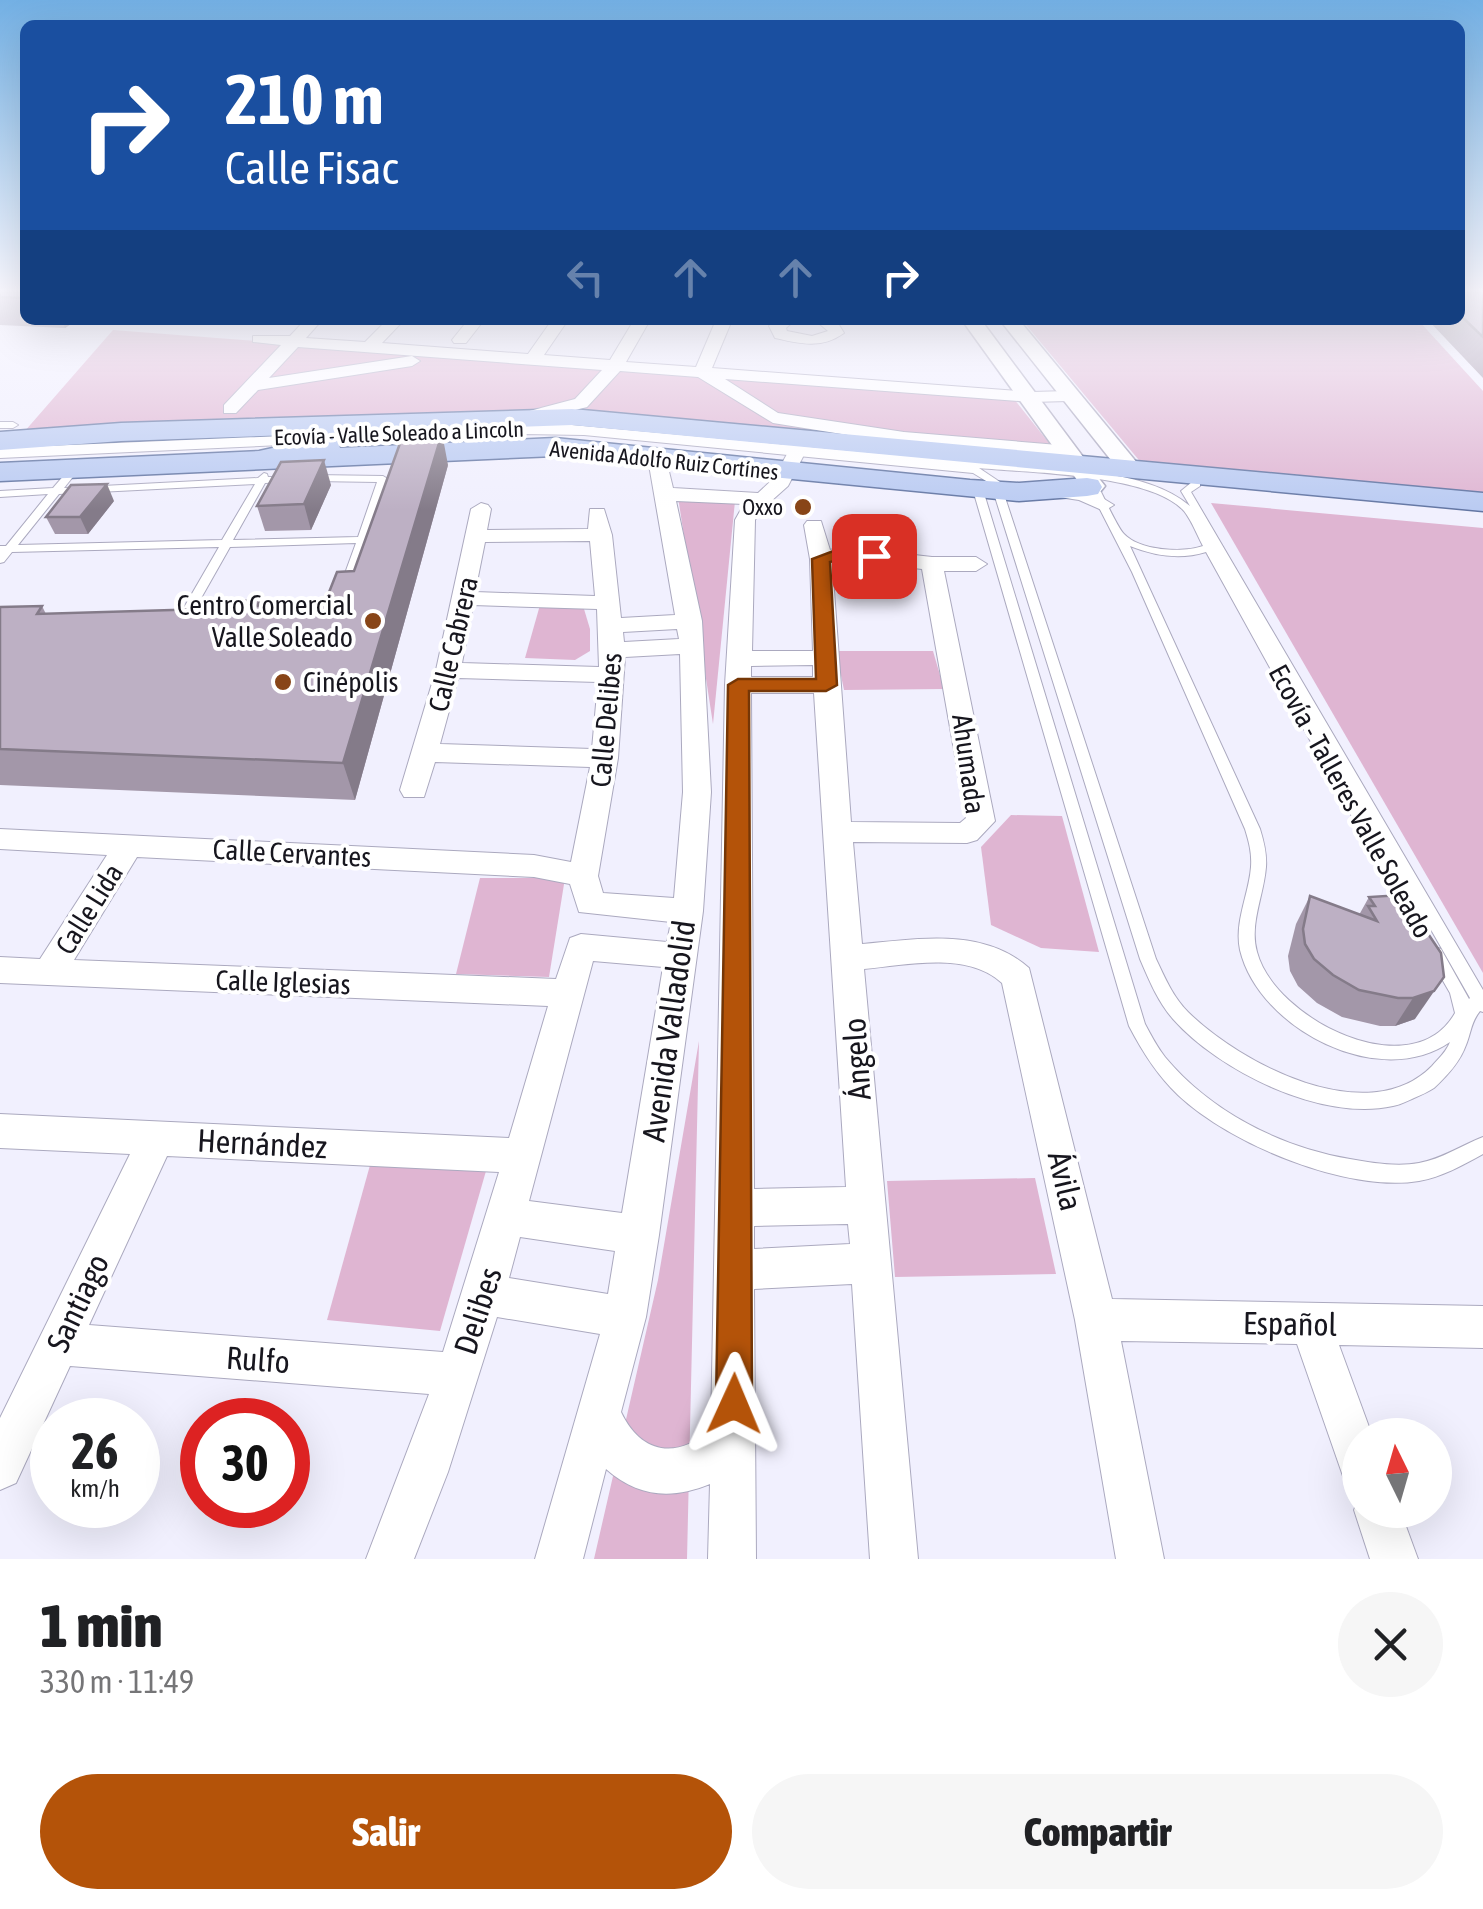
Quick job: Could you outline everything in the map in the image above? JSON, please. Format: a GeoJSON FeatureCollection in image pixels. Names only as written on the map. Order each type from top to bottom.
{"type":"FeatureCollection","features":[{"type":"Feature","properties":{"kind":"main road","name":"Avenida Adolfo Ruiz Cortínes"},"geometry":{"type":"LineString","coordinates":[[2,446],[121,432],[526,417],[570,412],[785,441],[1128,478]]}},
{"type":"Feature","properties":{"kind":"main road"},"geometry":{"type":"LineString","coordinates":[[2,446],[532,423],[785,441],[989,486],[1128,478],[1483,506]]}},
{"type":"Feature","properties":{"kind":"main road"},"geometry":{"type":"LineString","coordinates":[[265,467],[313,446],[520,436],[785,441]]}},
{"type":"Feature","properties":{"kind":"main road","name":"Avenida Adolfo Ruiz Cortínes"},"geometry":{"type":"LineString","coordinates":[[2,446],[66,479],[542,447],[658,458],[785,441],[832,476],[1035,490],[1128,478]]}},
{"type":"Feature","properties":{"kind":"street"},"geometry":{"type":"LineString","coordinates":[[230,409],[271,365]]}},
{"type":"Feature","properties":{"kind":"street"},"geometry":{"type":"LineString","coordinates":[[254,385],[389,365]]}},
{"type":"Feature","properties":{"kind":"street"},"geometry":{"type":"LineString","coordinates":[[601,365],[702,372],[785,441]]}},
{"type":"Feature","properties":{"kind":"street"},"geometry":{"type":"LineString","coordinates":[[702,372],[705,365]]}},
{"type":"Feature","properties":{"kind":"street","name":"Avenida Valladolid"},"geometry":{"type":"LineString","coordinates":[[732,1559],[738,672],[745,520],[785,441],[798,365]]}},
{"type":"Feature","properties":{"kind":"street"},"geometry":{"type":"LineString","coordinates":[[1006,365],[1032,397],[1128,478]]}},
{"type":"Feature","properties":{"kind":"street"},"geometry":{"type":"LineString","coordinates":[[1045,365],[1128,478]]}},
{"type":"Feature","properties":{"kind":"street"},"geometry":{"type":"LineString","coordinates":[[570,412],[616,366]]}},
{"type":"Feature","properties":{"kind":"street"},"geometry":{"type":"LineString","coordinates":[[702,372],[785,441]]}},
{"type":"Feature","properties":{"kind":"street"},"geometry":{"type":"LineString","coordinates":[[666,494],[785,441],[1032,397],[1070,396]]}},
{"type":"Feature","properties":{"kind":"street","name":"Avenida Valladolid"},"geometry":{"type":"LineString","coordinates":[[559,1559],[625,1317],[688,910],[697,792],[691,633],[658,458]]}},
{"type":"Feature","properties":{"kind":"street","name":"Calle Cabrera"},"geometry":{"type":"LineString","coordinates":[[414,790],[448,670],[481,508]]}},
{"type":"Feature","properties":{"kind":"street","name":"Calle Delibes"},"geometry":{"type":"LineString","coordinates":[[477,536],[599,524],[611,638],[605,758],[586,890]]}},
{"type":"Feature","properties":{"kind":"street","name":"Ángelo"},"geometry":{"type":"LineString","coordinates":[[814,525],[821,559],[825,672],[894,1559]]}},
{"type":"Feature","properties":{"kind":"street"},"geometry":{"type":"LineString","coordinates":[[821,559],[844,553],[932,564],[976,564]]}},
{"type":"Feature","properties":{"kind":"street","name":"Ahumada"},"geometry":{"type":"LineString","coordinates":[[840,832],[967,833],[982,821],[932,564]]}},
{"type":"Feature","properties":{"kind":"street"},"geometry":{"type":"LineString","coordinates":[[465,598],[611,638]]}},
{"type":"Feature","properties":{"kind":"street"},"geometry":{"type":"LineString","coordinates":[[448,670],[611,638],[691,633]]}},
{"type":"Feature","properties":{"kind":"street"},"geometry":{"type":"LineString","coordinates":[[738,672],[825,672]]}},
{"type":"Feature","properties":{"kind":"street"},"geometry":{"type":"LineString","coordinates":[[426,752],[605,758]]}},
{"type":"Feature","properties":{"kind":"street","name":"Calle Cervantes"},"geometry":{"type":"LineString","coordinates":[[0,839],[534,866],[586,890],[688,910]]}},
{"type":"Feature","properties":{"kind":"street","name":"Calle Lida"},"geometry":{"type":"LineString","coordinates":[[49,972],[130,845]]}},
{"type":"Feature","properties":{"kind":"street"},"geometry":{"type":"LineString","coordinates":[[566,993],[581,948],[681,956]]}},
{"type":"Feature","properties":{"kind":"street","name":"Ávila"},"geometry":{"type":"LineString","coordinates":[[850,958],[969,952],[1006,962],[1017,977],[1096,1320],[1140,1559]]}},
{"type":"Feature","properties":{"kind":"street","name":"Calle Iglesias"},"geometry":{"type":"LineString","coordinates":[[0,970],[566,993]]}},
{"type":"Feature","properties":{"kind":"street","name":"Delibes"},"geometry":{"type":"LineString","coordinates":[[390,1559],[457,1376],[508,1218],[566,993]]}},
{"type":"Feature","properties":{"kind":"street","name":"Hernández"},"geometry":{"type":"LineString","coordinates":[[0,1131],[525,1156]]}},
{"type":"Feature","properties":{"kind":"street","name":"Santiago"},"geometry":{"type":"LineString","coordinates":[[0,1467],[156,1139]]}},
{"type":"Feature","properties":{"kind":"street"},"geometry":{"type":"LineString","coordinates":[[737,1208],[868,1205]]}},
{"type":"Feature","properties":{"kind":"street"},"geometry":{"type":"LineString","coordinates":[[508,1218],[639,1235]]}},
{"type":"Feature","properties":{"kind":"street"},"geometry":{"type":"LineString","coordinates":[[736,1270],[872,1263]]}},
{"type":"Feature","properties":{"kind":"street"},"geometry":{"type":"LineString","coordinates":[[484,1294],[625,1317]]}},
{"type":"Feature","properties":{"kind":"street","name":"Español"},"geometry":{"type":"LineString","coordinates":[[1096,1320],[1483,1327]]}},
{"type":"Feature","properties":{"kind":"street"},"geometry":{"type":"LineString","coordinates":[[1311,1325],[1344,1418]]}},
{"type":"Feature","properties":{"kind":"street","name":"Rulfo"},"geometry":{"type":"LineString","coordinates":[[58,1344],[457,1376]]}},
{"type":"Feature","properties":{"kind":"street"},"geometry":{"type":"LineString","coordinates":[[598,1414],[606,1436],[619,1453],[636,1466],[657,1473],[679,1474],[700,1467],[719,1455],[734,1438]]}},
{"type":"Feature","properties":{"kind":"street"},"geometry":{"type":"LineString","coordinates":[[1383,1528],[1394,1559]]}},
{"type":"Feature","properties":{"kind":"lane"},"geometry":{"type":"LineString","coordinates":[[181,623],[265,467],[381,477],[383,487],[340,599]]}},
{"type":"Feature","properties":{"kind":"lane"},"geometry":{"type":"LineString","coordinates":[[1128,478],[1213,545],[1481,1002],[1423,1048],[1404,1052],[1365,1049],[1312,1030],[1265,985],[1247,946],[1258,846],[1118,535],[1128,478]]}},
{"type":"Feature","properties":{"kind":"lane","name":"Ecovía - Talleres Valle Soleado"},"geometry":{"type":"LineString","coordinates":[[1128,478],[1185,507],[1213,545],[1454,987],[1464,1010],[1462,1018]]}},
{"type":"Feature","properties":{"kind":"lane"},"geometry":{"type":"LineString","coordinates":[[0,494],[66,479]]}},
{"type":"Feature","properties":{"kind":"lane"},"geometry":{"type":"LineString","coordinates":[[0,560],[5,549],[66,479]]}},
{"type":"Feature","properties":{"kind":"lane"},"geometry":{"type":"LineString","coordinates":[[989,486],[1148,959],[1181,1016],[1250,1070],[1278,1084],[1350,1101],[1407,1092],[1428,1082],[1444,1069],[1456,1051],[1462,1018]]}},
{"type":"Feature","properties":{"kind":"lane"},"geometry":{"type":"LineString","coordinates":[[989,486],[1137,1026],[1156,1058],[1190,1096],[1218,1118],[1247,1135],[1317,1159],[1414,1173],[1483,1146]]}},
{"type":"Feature","properties":{"kind":"lane"},"geometry":{"type":"LineString","coordinates":[[1118,535],[1151,552],[1213,545]]}},
{"type":"Feature","properties":{"kind":"lane"},"geometry":{"type":"LineString","coordinates":[[5,549],[364,540]]}},
{"type":"Feature","properties":{"kind":"lane"},"geometry":{"type":"LineString","coordinates":[[165,624],[198,622]]}},
{"type":"Feature","properties":{"kind":"shaded area"},"geometry":{"type":"Polygon","coordinates":[[[83,365],[567,365],[1014,399],[1061,458],[593,412],[24,432],[83,365]]]}},
{"type":"Feature","properties":{"kind":"shaded area"},"geometry":{"type":"Polygon","coordinates":[[[1059,365],[1459,365],[1483,391],[1483,498],[1143,465],[1059,365]]]}},
{"type":"Feature","properties":{"kind":"shaded area"},"geometry":{"type":"Polygon","coordinates":[[[678,497],[735,501],[713,724],[678,497]]]}},
{"type":"Feature","properties":{"kind":"shaded area"},"geometry":{"type":"Polygon","coordinates":[[[1211,503],[1483,528],[1483,973],[1211,503]]]}},
{"type":"Feature","properties":{"kind":"shaded area"},"geometry":{"type":"Polygon","coordinates":[[[540,605],[584,609],[590,629],[590,651],[575,660],[525,658],[540,605]]]}},
{"type":"Feature","properties":{"kind":"shaded area"},"geometry":{"type":"Polygon","coordinates":[[[836,651],[933,651],[944,689],[844,690],[836,651]]]}},
{"type":"Feature","properties":{"kind":"shaded area"},"geometry":{"type":"Polygon","coordinates":[[[1011,815],[1062,816],[1099,952],[1041,948],[991,925],[981,847],[1011,815]]]}},
{"type":"Feature","properties":{"kind":"shaded area"},"geometry":{"type":"Polygon","coordinates":[[[480,878],[565,878],[549,977],[456,974],[480,878]]]}},
{"type":"Feature","properties":{"kind":"shaded area"},"geometry":{"type":"Polygon","coordinates":[[[699,1041],[687,1559],[594,1559],[658,1280],[699,1041]]]}},
{"type":"Feature","properties":{"kind":"shaded area"},"geometry":{"type":"Polygon","coordinates":[[[372,1158],[488,1164],[440,1331],[327,1320],[372,1158]]]}},
{"type":"Feature","properties":{"kind":"shaded area"},"geometry":{"type":"Polygon","coordinates":[[[1035,1178],[1056,1274],[895,1277],[887,1181],[1035,1178]]]}},
{"type":"Feature","properties":{"kind":"building","name":"Centro Comercial Valle Soleado"},"geometry":{"type":"Polygon","coordinates":[[[442,433],[343,763],[0,749],[0,607],[42,606],[37,614],[206,609],[210,602],[260,600],[257,606],[324,605],[337,572],[354,571],[403,435],[442,433]]]}},
{"type":"Feature","properties":{"kind":"building"},"geometry":{"type":"Polygon","coordinates":[[[324,460],[304,504],[257,506],[281,462],[324,460]]]}},
{"type":"Feature","properties":{"kind":"building"},"geometry":{"type":"Polygon","coordinates":[[[107,484],[80,517],[46,517],[71,485],[107,484]]]}},
{"type":"Feature","properties":{"kind":"building"},"geometry":{"type":"Polygon","coordinates":[[[1402,895],[1441,953],[1444,977],[1434,991],[1398,998],[1359,990],[1314,959],[1305,944],[1303,929],[1310,896],[1377,921],[1368,906],[1375,906],[1369,897],[1402,895]]]}},
{"type":"Feature","properties":{"kind":"place","name":"Oxxo"},"geometry":{"type":"Point","coordinates":[803,507]}},
{"type":"Feature","properties":{"kind":"place","name":"Centro Comercial Valle Soleado"},"geometry":{"type":"Point","coordinates":[373,621]}},
{"type":"Feature","properties":{"kind":"place","name":"Cinépolis"},"geometry":{"type":"Point","coordinates":[283,682]}},
{"type":"Feature","properties":{"kind":"route"},"geometry":{"type":"LineString","coordinates":[[734,1404],[738,685],[826,685],[821,559],[844,553],[874,556]]}}]}
